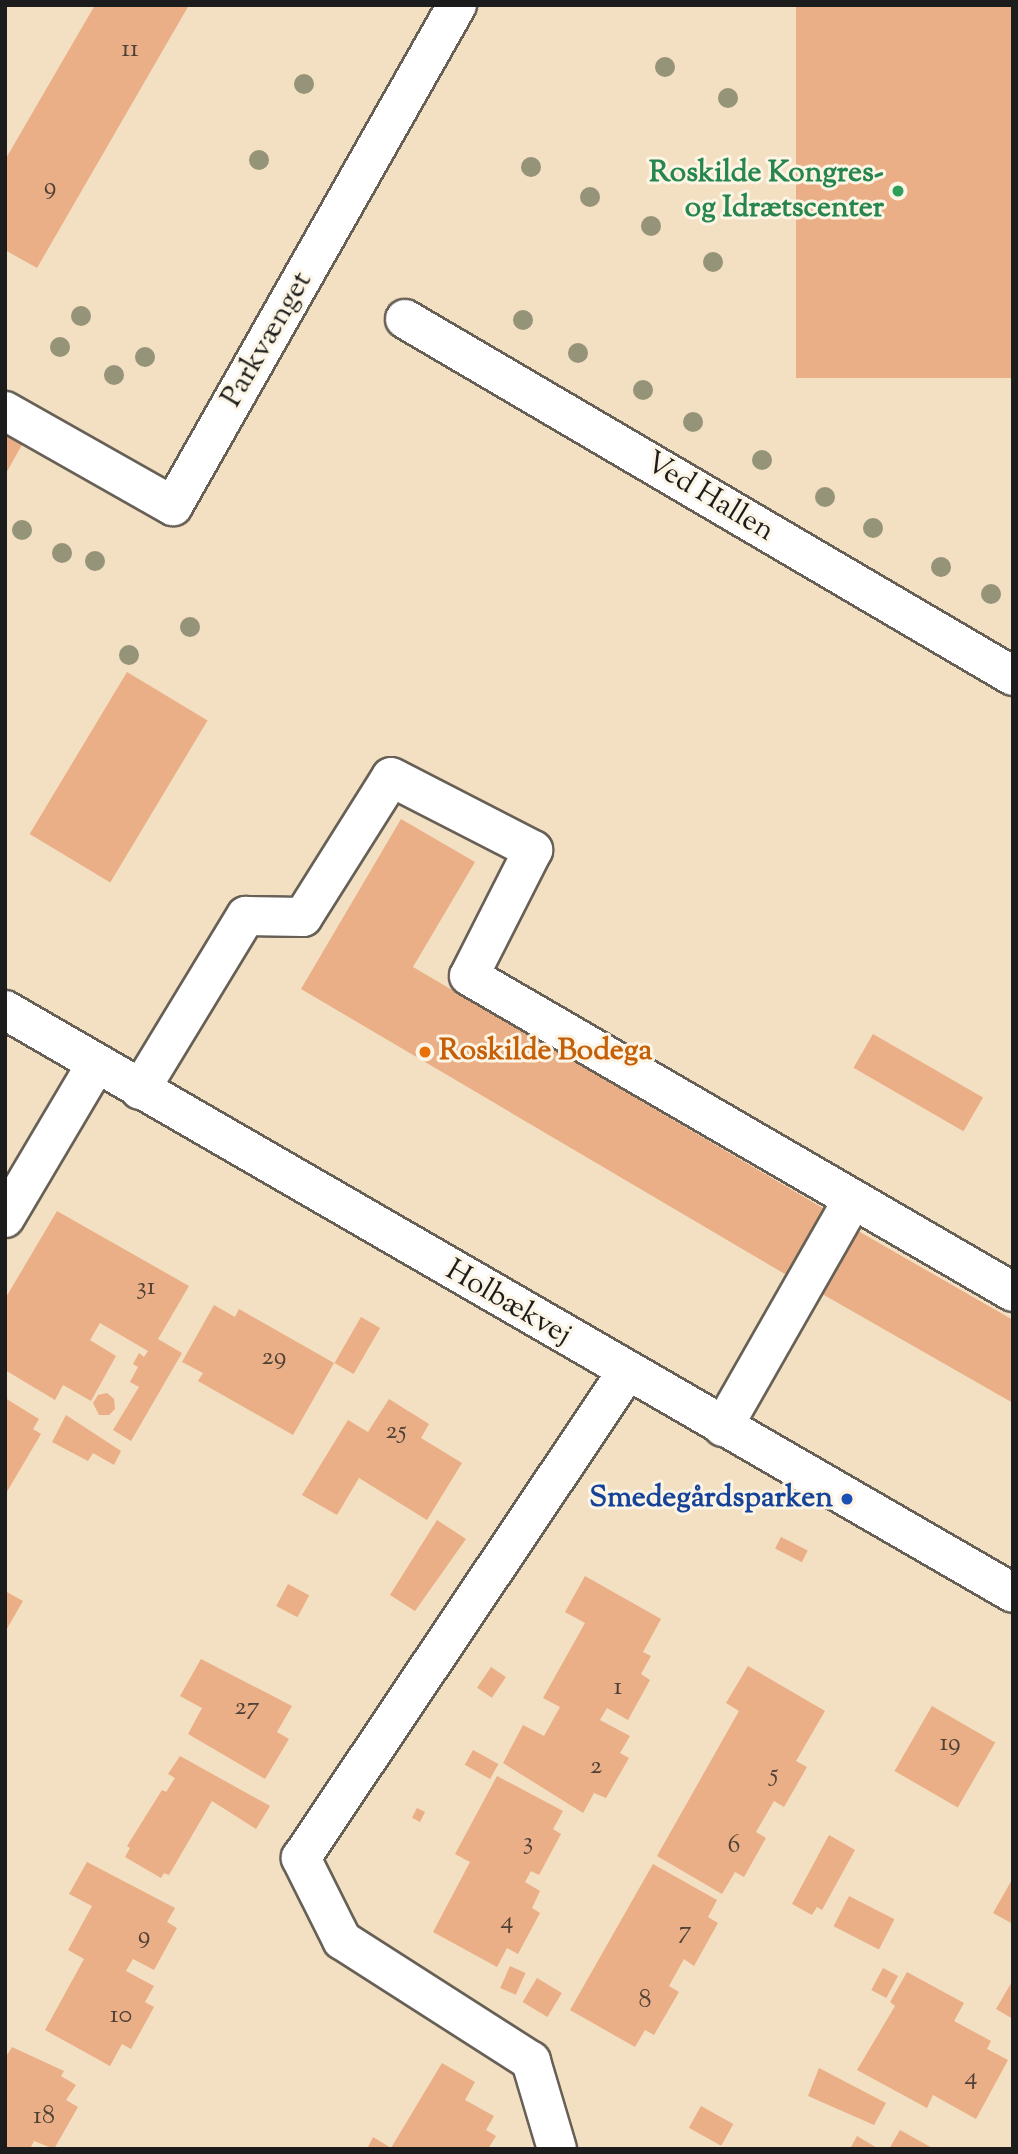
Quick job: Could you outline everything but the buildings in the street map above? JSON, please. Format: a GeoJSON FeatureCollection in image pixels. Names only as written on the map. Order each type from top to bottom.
{"type":"FeatureCollection","features":[{"type":"Feature","properties":{"kind":"street","name":"Parkvænget"},"geometry":{"type":"LineString","coordinates":[[5,411],[173,506],[457,5]]}},
{"type":"Feature","properties":{"kind":"street","name":"Ved Hallen"},"geometry":{"type":"LineString","coordinates":[[405,319],[1013,676]]}},
{"type":"Feature","properties":{"kind":"street"},"geometry":{"type":"LineString","coordinates":[[140,1090],[246,916],[303,918],[391,777],[533,850],[469,976],[1013,1292]]}},
{"type":"Feature","properties":{"kind":"street","name":"Holbækvej"},"geometry":{"type":"LineString","coordinates":[[5,1010],[626,1373],[1013,1593]]}},
{"type":"Feature","properties":{"kind":"street"},"geometry":{"type":"LineString","coordinates":[[5,1218],[96,1064]]}},
{"type":"Feature","properties":{"kind":"street"},"geometry":{"type":"LineString","coordinates":[[723,1427],[853,1199]]}},
{"type":"Feature","properties":{"kind":"street"},"geometry":{"type":"LineString","coordinates":[[557,2149],[531,2061],[342,1940],[302,1858],[626,1373]]}},
{"type":"Feature","properties":{"kind":"place","name":"Roskilde Kongres- og Idrætscenter"},"geometry":{"type":"Point","coordinates":[898,191]}},
{"type":"Feature","properties":{"kind":"place","name":"Roskilde Bodega"},"geometry":{"type":"Point","coordinates":[425,1052]}},
{"type":"Feature","properties":{"kind":"place","name":"Smedegårdsparken"},"geometry":{"type":"Point","coordinates":[847,1499]}}]}
